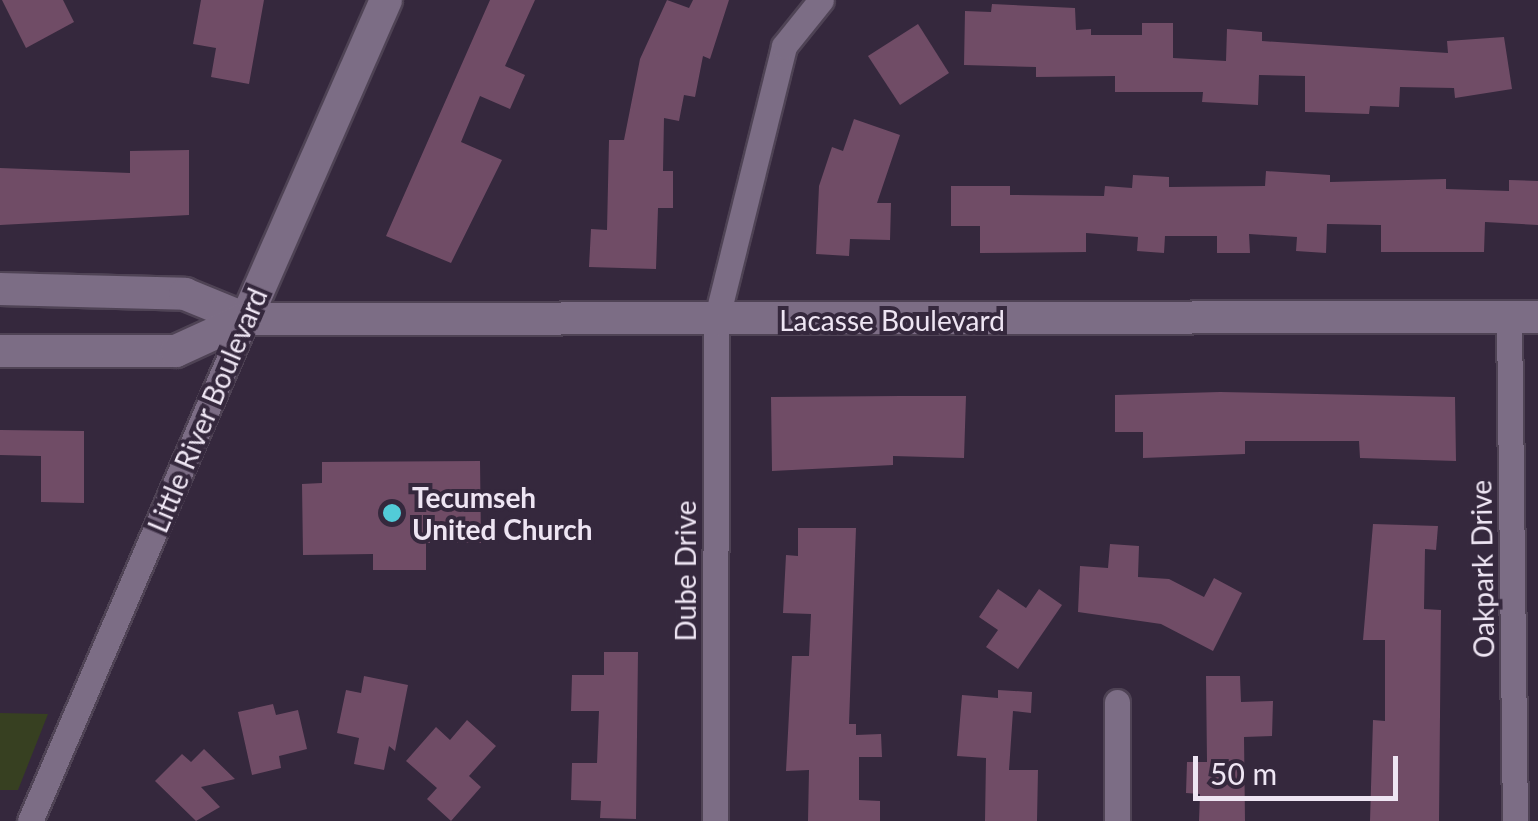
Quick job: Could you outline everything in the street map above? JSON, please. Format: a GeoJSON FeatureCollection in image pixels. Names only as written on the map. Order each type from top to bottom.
{"type":"FeatureCollection","features":[{"type":"Feature","properties":{"kind":"street","name":"Little River Boulevard"},"geometry":{"type":"LineString","coordinates":[[30,821],[386,0]]}},
{"type":"Feature","properties":{"kind":"street","name":"Dube Drive"},"geometry":{"type":"LineString","coordinates":[[714,821],[716,321],[784,46],[821,0]]}},
{"type":"Feature","properties":{"kind":"street","name":"Lacasse Boulevard"},"geometry":{"type":"LineString","coordinates":[[0,289],[185,294],[246,319],[1524,317]]}},
{"type":"Feature","properties":{"kind":"street","name":"Oakpark Drive"},"geometry":{"type":"LineString","coordinates":[[1514,821],[1524,317]]}},
{"type":"Feature","properties":{"kind":"street","name":"Lacasse Boulevard"},"geometry":{"type":"LineString","coordinates":[[0,350],[176,352],[246,319]]}},
{"type":"Feature","properties":{"kind":"street"},"geometry":{"type":"LineString","coordinates":[[1117,702],[1117,821]]}},
{"type":"Feature","properties":{"kind":"green space"},"geometry":{"type":"Polygon","coordinates":[[[0,713],[48,714],[18,790],[0,790],[0,713]]]}},
{"type":"Feature","properties":{"kind":"building"},"geometry":{"type":"Polygon","coordinates":[[[2,0],[63,0],[74,22],[26,48],[2,0]]]}},
{"type":"Feature","properties":{"kind":"building"},"geometry":{"type":"Polygon","coordinates":[[[201,0],[264,0],[249,84],[211,77],[216,48],[193,44],[201,0]]]}},
{"type":"Feature","properties":{"kind":"building"},"geometry":{"type":"Polygon","coordinates":[[[490,0],[535,0],[505,66],[525,75],[510,109],[480,96],[461,142],[502,160],[451,263],[386,236],[490,0]]]}},
{"type":"Feature","properties":{"kind":"building"},"geometry":{"type":"Polygon","coordinates":[[[667,0],[689,8],[693,0],[729,0],[710,59],[703,56],[695,97],[684,95],[679,121],[664,118],[663,171],[673,171],[673,208],[658,208],[656,269],[589,267],[591,229],[607,230],[609,140],[624,140],[640,59],[667,0]]]}},
{"type":"Feature","properties":{"kind":"building"},"geometry":{"type":"Polygon","coordinates":[[[992,4],[1075,8],[1076,30],[1091,29],[1091,35],[1142,35],[1142,23],[1173,23],[1173,58],[1226,61],[1227,29],[1262,32],[1262,41],[1448,53],[1447,41],[1504,37],[1512,89],[1455,98],[1454,88],[1400,87],[1399,107],[1370,106],[1369,114],[1305,112],[1305,76],[1259,75],[1258,105],[1202,102],[1203,92],[1115,92],[1115,76],[1036,77],[1036,67],[964,65],[965,11],[991,12],[992,4]]]}},
{"type":"Feature","properties":{"kind":"building"},"geometry":{"type":"Polygon","coordinates":[[[918,24],[949,73],[900,105],[868,56],[918,24]]]}},
{"type":"Feature","properties":{"kind":"building"},"geometry":{"type":"Polygon","coordinates":[[[854,119],[900,135],[877,203],[891,203],[890,240],[850,239],[849,256],[816,254],[819,186],[832,147],[843,151],[854,119]]]}},
{"type":"Feature","properties":{"kind":"building"},"geometry":{"type":"Polygon","coordinates":[[[189,150],[189,215],[0,225],[0,168],[130,173],[130,151],[189,150]]]}},
{"type":"Feature","properties":{"kind":"building"},"geometry":{"type":"Polygon","coordinates":[[[1266,171],[1330,175],[1330,182],[1446,179],[1446,189],[1509,191],[1509,180],[1538,181],[1538,225],[1485,222],[1484,252],[1381,252],[1381,225],[1327,224],[1326,253],[1296,251],[1297,237],[1249,234],[1250,253],[1217,253],[1217,236],[1165,236],[1164,253],[1137,251],[1138,237],[1086,233],[1086,252],[980,253],[980,226],[951,226],[951,186],[1010,186],[1010,195],[1104,196],[1105,186],[1132,188],[1133,175],[1169,177],[1169,187],[1265,186],[1266,171]]]}},
{"type":"Feature","properties":{"kind":"building"},"geometry":{"type":"Polygon","coordinates":[[[1220,392],[1455,397],[1456,461],[1360,458],[1359,441],[1245,441],[1245,454],[1143,458],[1143,432],[1115,432],[1115,395],[1220,392]]]}},
{"type":"Feature","properties":{"kind":"building"},"geometry":{"type":"Polygon","coordinates":[[[966,396],[964,458],[893,456],[893,465],[772,471],[771,397],[966,396]]]}},
{"type":"Feature","properties":{"kind":"building"},"geometry":{"type":"Polygon","coordinates":[[[0,430],[84,431],[84,503],[41,502],[41,456],[0,455],[0,430]]]}},
{"type":"Feature","properties":{"kind":"building","name":"Tecumseh United Church"},"geometry":{"type":"Polygon","coordinates":[[[480,461],[481,543],[426,543],[426,570],[373,570],[373,554],[303,555],[302,484],[322,483],[322,462],[480,461]]]}},
{"type":"Feature","properties":{"kind":"building"},"geometry":{"type":"Polygon","coordinates":[[[1373,524],[1438,526],[1436,550],[1425,549],[1424,609],[1441,610],[1439,821],[1370,821],[1373,720],[1385,721],[1385,640],[1363,640],[1373,524]]]}},
{"type":"Feature","properties":{"kind":"building"},"geometry":{"type":"Polygon","coordinates":[[[798,528],[856,528],[849,724],[856,724],[856,735],[881,734],[882,757],[859,757],[859,800],[880,801],[880,821],[808,821],[809,770],[786,771],[792,656],[809,656],[811,614],[783,613],[786,555],[798,556],[798,528]]]}},
{"type":"Feature","properties":{"kind":"building"},"geometry":{"type":"Polygon","coordinates":[[[1110,544],[1139,546],[1138,577],[1169,579],[1204,597],[1214,578],[1242,593],[1213,651],[1161,624],[1078,612],[1080,566],[1108,568],[1110,544]]]}},
{"type":"Feature","properties":{"kind":"building"},"geometry":{"type":"Polygon","coordinates":[[[998,589],[1026,608],[1039,589],[1062,605],[1018,669],[986,647],[998,630],[979,617],[998,589]]]}},
{"type":"Feature","properties":{"kind":"building"},"geometry":{"type":"Polygon","coordinates":[[[604,652],[638,652],[636,819],[600,818],[601,801],[571,800],[572,763],[597,763],[599,711],[571,711],[572,675],[604,675],[604,652]]]}},
{"type":"Feature","properties":{"kind":"building"},"geometry":{"type":"Polygon","coordinates":[[[364,676],[408,685],[395,751],[389,746],[384,770],[354,764],[359,738],[337,733],[346,690],[361,693],[364,676]]]}},
{"type":"Feature","properties":{"kind":"building"},"geometry":{"type":"Polygon","coordinates":[[[1206,676],[1240,676],[1241,702],[1273,701],[1272,736],[1244,737],[1245,821],[1199,821],[1200,794],[1186,793],[1187,762],[1207,762],[1206,676]]]}},
{"type":"Feature","properties":{"kind":"building"},"geometry":{"type":"Polygon","coordinates":[[[998,690],[1032,692],[1031,713],[1013,711],[1009,770],[1038,770],[1037,821],[985,821],[986,758],[957,756],[962,695],[998,698],[998,690]]]}},
{"type":"Feature","properties":{"kind":"building"},"geometry":{"type":"Polygon","coordinates":[[[273,704],[276,715],[298,710],[307,749],[279,756],[281,768],[252,775],[238,712],[273,704]]]}},
{"type":"Feature","properties":{"kind":"building"},"geometry":{"type":"Polygon","coordinates":[[[467,720],[496,746],[469,776],[481,787],[451,821],[427,799],[437,788],[406,761],[436,727],[450,740],[467,720]]]}},
{"type":"Feature","properties":{"kind":"building"},"geometry":{"type":"Polygon","coordinates":[[[204,749],[235,779],[201,787],[220,807],[196,821],[155,781],[182,754],[191,762],[204,749]]]}},
{"type":"Feature","properties":{"kind":"place","name":"Tecumseh United Church"},"geometry":{"type":"Point","coordinates":[392,513]}}]}
